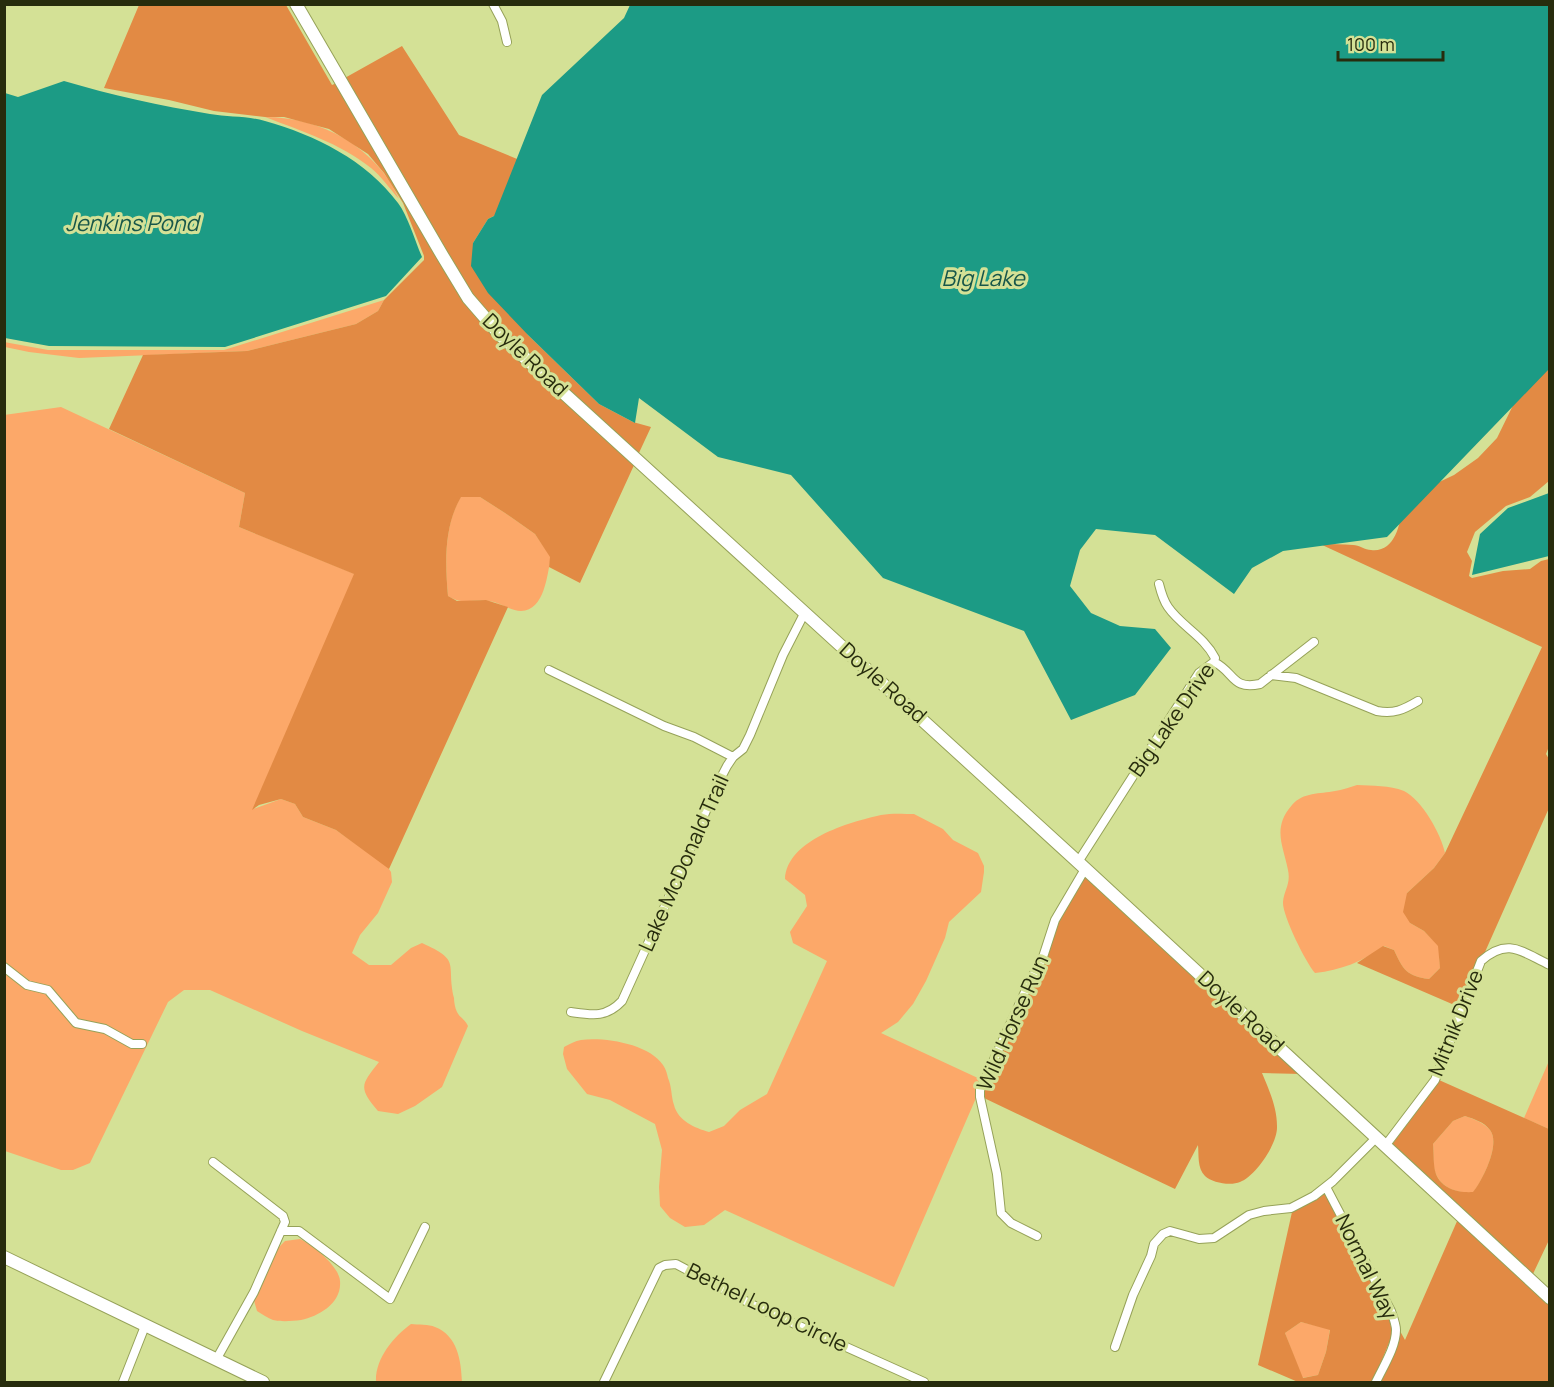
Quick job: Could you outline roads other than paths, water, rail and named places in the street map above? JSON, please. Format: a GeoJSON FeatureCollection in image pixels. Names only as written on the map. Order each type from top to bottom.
{"type":"FeatureCollection","features":[{"type":"Feature","properties":{"kind":"main road","name":"Doyle Road"},"geometry":{"type":"LineString","coordinates":[[296,4],[441,255],[468,298],[500,334],[1082,865],[1550,1298]]}},
{"type":"Feature","properties":{"kind":"main road"},"geometry":{"type":"LineString","coordinates":[[4,1257],[263,1383]]}},
{"type":"Feature","properties":{"kind":"street"},"geometry":{"type":"LineString","coordinates":[[493,4],[502,21],[507,42]]}},
{"type":"Feature","properties":{"kind":"street","name":"Big Lake Drive"},"geometry":{"type":"LineString","coordinates":[[1082,865],[1199,673],[1214,662],[1215,658],[1203,641],[1168,607],[1159,584]]}},
{"type":"Feature","properties":{"kind":"street","name":"Lake McDonald Trail"},"geometry":{"type":"LineString","coordinates":[[571,1012],[603,1015],[616,1008],[622,1001],[715,789],[734,757],[743,749],[783,655],[805,612]]}},
{"type":"Feature","properties":{"kind":"street"},"geometry":{"type":"LineString","coordinates":[[1214,662],[1221,665],[1243,686],[1260,684],[1314,642]]}},
{"type":"Feature","properties":{"kind":"street"},"geometry":{"type":"LineString","coordinates":[[549,670],[734,757]]}},
{"type":"Feature","properties":{"kind":"street"},"geometry":{"type":"LineString","coordinates":[[1271,675],[1296,678],[1377,711],[1393,713],[1402,711],[1418,701]]}},
{"type":"Feature","properties":{"kind":"street","name":"Wild Horse Run"},"geometry":{"type":"LineString","coordinates":[[1037,1236],[1011,1223],[1001,1213],[980,1090],[1043,957],[1055,920],[1082,865]]}},
{"type":"Feature","properties":{"kind":"street","name":"Mitnik Drive"},"geometry":{"type":"LineString","coordinates":[[1114,1347],[1154,1244],[1163,1234],[1170,1231],[1199,1239],[1214,1238],[1249,1215],[1264,1210],[1291,1208],[1314,1196],[1381,1142],[1435,1080],[1481,961],[1494,950],[1504,947],[1516,949],[1550,965]]}},
{"type":"Feature","properties":{"kind":"street"},"geometry":{"type":"LineString","coordinates":[[4,967],[27,985],[48,990],[76,1023],[105,1029],[132,1044],[142,1044]]}},
{"type":"Feature","properties":{"kind":"street"},"geometry":{"type":"LineString","coordinates":[[213,1162],[283,1216],[285,1222],[271,1255],[262,1269],[254,1292],[216,1360]]}},
{"type":"Feature","properties":{"kind":"street","name":"Normal Way"},"geometry":{"type":"LineString","coordinates":[[1326,1187],[1391,1311],[1394,1321],[1395,1338],[1377,1383]]}},
{"type":"Feature","properties":{"kind":"street"},"geometry":{"type":"LineString","coordinates":[[281,1232],[299,1231],[390,1299],[425,1227]]}},
{"type":"Feature","properties":{"kind":"street","name":"Bethel Loop Circle"},"geometry":{"type":"LineString","coordinates":[[604,1383],[658,1268],[676,1264],[755,1306],[924,1383]]}},
{"type":"Feature","properties":{"kind":"street"},"geometry":{"type":"LineString","coordinates":[[123,1383],[145,1326]]}},
{"type":"Feature","properties":{"kind":"water","name":"Big Lake"},"geometry":{"type":"Polygon","coordinates":[[[630,5],[1549,5],[1549,369],[1387,537],[1283,551],[1252,568],[1234,594],[1155,535],[1096,529],[1080,550],[1070,586],[1091,613],[1120,626],[1155,629],[1171,648],[1135,695],[1071,720],[1024,631],[883,578],[791,475],[718,457],[639,398],[635,423],[599,404],[488,293],[471,266],[473,243],[488,219],[494,216],[542,95],[624,18],[630,5]]]}},
{"type":"Feature","properties":{"kind":"water","name":"Jenkins Pond"},"geometry":{"type":"Polygon","coordinates":[[[64,81],[173,107],[258,119],[321,142],[355,162],[385,188],[405,215],[422,257],[386,296],[225,347],[49,346],[5,338],[5,93],[18,97],[64,81]]]}},
{"type":"Feature","properties":{"kind":"water"},"geometry":{"type":"Polygon","coordinates":[[[1549,493],[1549,556],[1472,575],[1480,534],[1508,508],[1549,493]]]}}]}
